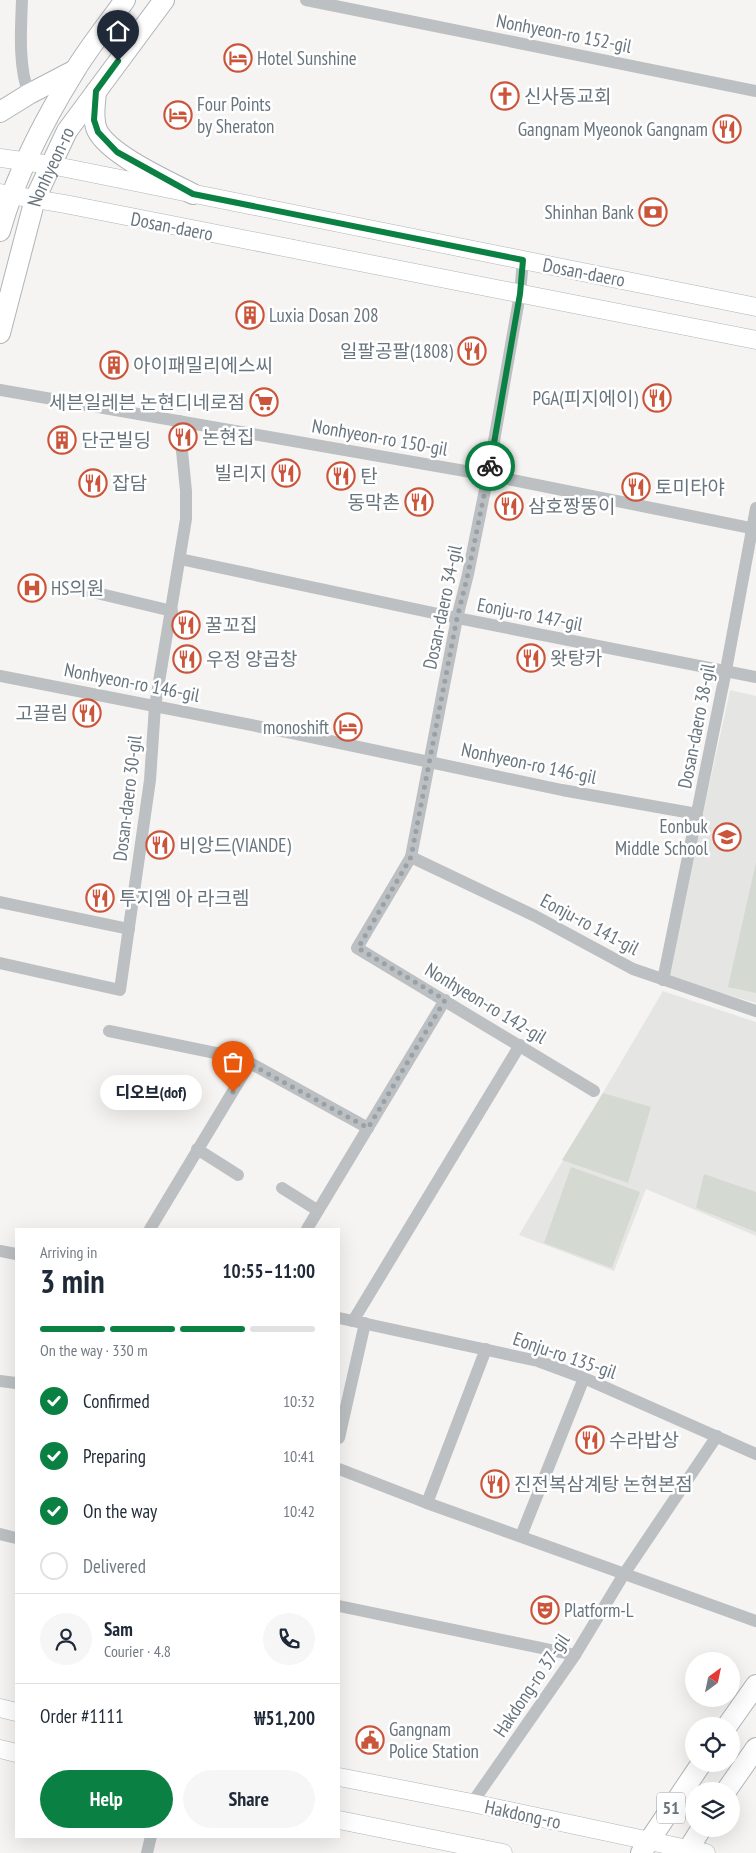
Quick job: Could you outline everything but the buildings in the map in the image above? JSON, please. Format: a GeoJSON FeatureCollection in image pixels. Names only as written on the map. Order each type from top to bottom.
{"type":"FeatureCollection","features":[{"type":"Feature","properties":{"kind":"main road","name":"Nonhyeon-ro"},"geometry":{"type":"LineString","coordinates":[[0,231],[6,194],[25,162],[42,126],[75,70],[125,0]]}},
{"type":"Feature","properties":{"kind":"main road","name":"Nonhyeon-ro"},"geometry":{"type":"LineString","coordinates":[[0,333],[35,199],[67,131],[164,0]]}},
{"type":"Feature","properties":{"kind":"main road"},"geometry":{"type":"LineString","coordinates":[[0,112],[28,94],[75,70]]}},
{"type":"Feature","properties":{"kind":"main road"},"geometry":{"type":"LineString","coordinates":[[96,91],[94,120],[98,132],[117,152],[193,194]]}},
{"type":"Feature","properties":{"kind":"main road","name":"Dosan-daero"},"geometry":{"type":"LineString","coordinates":[[0,158],[51,165],[756,307]]}},
{"type":"Feature","properties":{"kind":"main road","name":"Dosan-daero"},"geometry":{"type":"LineString","coordinates":[[6,194],[756,340]]}},
{"type":"Feature","properties":{"kind":"main road"},"geometry":{"type":"LineString","coordinates":[[733,1717],[756,1685]]}},
{"type":"Feature","properties":{"kind":"main road"},"geometry":{"type":"LineString","coordinates":[[0,1708],[15,1712]]}},
{"type":"Feature","properties":{"kind":"main road"},"geometry":{"type":"LineString","coordinates":[[732,1782],[756,1748]]}},
{"type":"Feature","properties":{"kind":"main road"},"geometry":{"type":"LineString","coordinates":[[0,1749],[15,1753]]}},
{"type":"Feature","properties":{"kind":"main road","name":"51"},"geometry":{"type":"LineString","coordinates":[[645,1846],[696,1772]]}},
{"type":"Feature","properties":{"kind":"main road","name":"Hakdong-ro"},"geometry":{"type":"LineString","coordinates":[[340,1777],[472,1803],[645,1846],[694,1852]]}},
{"type":"Feature","properties":{"kind":"main road"},"geometry":{"type":"LineString","coordinates":[[340,1820],[444,1848],[504,1853]]}},
{"type":"Feature","properties":{"kind":"main road","name":"51"},"geometry":{"type":"LineString","coordinates":[[694,1852],[699,1837]]}},
{"type":"Feature","properties":{"kind":"street"},"geometry":{"type":"LineString","coordinates":[[22,0],[21,36],[24,83],[28,94]]}},
{"type":"Feature","properties":{"kind":"street","name":"Nonhyeon-ro 152-gil"},"geometry":{"type":"LineString","coordinates":[[306,0],[756,91]]}},
{"type":"Feature","properties":{"kind":"street","name":"Dosan-daero 34-gil"},"geometry":{"type":"LineString","coordinates":[[358,948],[411,857],[431,762],[457,618],[488,475],[520,294],[523,260]]}},
{"type":"Feature","properties":{"kind":"street","name":"Nonhyeon-ro 150-gil"},"geometry":{"type":"LineString","coordinates":[[0,390],[488,475],[754,528]]}},
{"type":"Feature","properties":{"kind":"street","name":"Dosan-daero 30-gil"},"geometry":{"type":"LineString","coordinates":[[0,963],[120,990],[150,780],[155,706],[186,520],[186,491],[179,421]]}},
{"type":"Feature","properties":{"kind":"street","name":"Dosan-daero 38-gil"},"geometry":{"type":"LineString","coordinates":[[663,980],[754,528],[756,508]]}},
{"type":"Feature","properties":{"kind":"street","name":"Eonju-ro 147-gil"},"geometry":{"type":"LineString","coordinates":[[180,559],[457,618],[756,677]]}},
{"type":"Feature","properties":{"kind":"street"},"geometry":{"type":"LineString","coordinates":[[84,590],[172,611]]}},
{"type":"Feature","properties":{"kind":"street","name":"Nonhyeon-ro 146-gil"},"geometry":{"type":"LineString","coordinates":[[0,676],[562,790],[697,814]]}},
{"type":"Feature","properties":{"kind":"street","name":"Eonju-ro 141-gil"},"geometry":{"type":"LineString","coordinates":[[411,857],[535,916],[633,969],[756,1011]]}},
{"type":"Feature","properties":{"kind":"street"},"geometry":{"type":"LineString","coordinates":[[0,902],[129,929]]}},
{"type":"Feature","properties":{"kind":"street","name":"Nonhyeon-ro 142-gil"},"geometry":{"type":"LineString","coordinates":[[358,948],[594,1091]]}},
{"type":"Feature","properties":{"kind":"street"},"geometry":{"type":"LineString","coordinates":[[308,1228],[445,1000]]}},
{"type":"Feature","properties":{"kind":"street"},"geometry":{"type":"LineString","coordinates":[[109,1031],[230,1056],[250,1064],[368,1128]]}},
{"type":"Feature","properties":{"kind":"street"},"geometry":{"type":"LineString","coordinates":[[340,1432],[359,1322],[520,1045]]}},
{"type":"Feature","properties":{"kind":"street"},"geometry":{"type":"LineString","coordinates":[[151,1228],[250,1064]]}},
{"type":"Feature","properties":{"kind":"street"},"geometry":{"type":"LineString","coordinates":[[197,1149],[238,1175]]}},
{"type":"Feature","properties":{"kind":"street"},"geometry":{"type":"LineString","coordinates":[[282,1188],[317,1210]]}},
{"type":"Feature","properties":{"kind":"street"},"geometry":{"type":"LineString","coordinates":[[0,1251],[15,1254]]}},
{"type":"Feature","properties":{"kind":"street","name":"Eonju-ro 135-gil"},"geometry":{"type":"LineString","coordinates":[[340,1318],[486,1348],[538,1361],[584,1378],[756,1454]]}},
{"type":"Feature","properties":{"kind":"street"},"geometry":{"type":"LineString","coordinates":[[427,1503],[486,1348]]}},
{"type":"Feature","properties":{"kind":"street"},"geometry":{"type":"LineString","coordinates":[[521,1536],[584,1378]]}},
{"type":"Feature","properties":{"kind":"street"},"geometry":{"type":"LineString","coordinates":[[0,1381],[15,1384]]}},
{"type":"Feature","properties":{"kind":"street","name":"Hakdong-ro 37-gil"},"geometry":{"type":"LineString","coordinates":[[472,1803],[575,1656],[624,1574],[716,1436]]}},
{"type":"Feature","properties":{"kind":"street"},"geometry":{"type":"LineString","coordinates":[[340,1469],[427,1503],[756,1621]]}},
{"type":"Feature","properties":{"kind":"street"},"geometry":{"type":"LineString","coordinates":[[0,1534],[15,1538]]}},
{"type":"Feature","properties":{"kind":"street"},"geometry":{"type":"LineString","coordinates":[[340,1606],[575,1656]]}},
{"type":"Feature","properties":{"kind":"street"},"geometry":{"type":"LineString","coordinates":[[147,1853],[150,1838]]}},
{"type":"Feature","properties":{"kind":"shaded area","name":"Eonbuk Middle School"},"geometry":{"type":"Polygon","coordinates":[[[730,690],[756,696],[756,1003],[667,978],[730,690]]]}},
{"type":"Feature","properties":{"kind":"shaded area"},"geometry":{"type":"Polygon","coordinates":[[[756,862],[756,993],[728,987],[756,862]]]}},
{"type":"Feature","properties":{"kind":"shaded area"},"geometry":{"type":"Polygon","coordinates":[[[663,991],[756,1022],[756,1236],[646,1189],[614,1271],[519,1235],[663,991]]]}},
{"type":"Feature","properties":{"kind":"shaded area"},"geometry":{"type":"Polygon","coordinates":[[[603,1093],[651,1107],[628,1183],[562,1160],[603,1093]]]}},
{"type":"Feature","properties":{"kind":"shaded area"},"geometry":{"type":"Polygon","coordinates":[[[571,1167],[640,1192],[612,1268],[544,1243],[571,1167]]]}},
{"type":"Feature","properties":{"kind":"shaded area"},"geometry":{"type":"Polygon","coordinates":[[[704,1174],[756,1192],[756,1232],[696,1208],[704,1174]]]}},
{"type":"Feature","properties":{"kind":"way so far"},"geometry":{"type":"LineString","coordinates":[[233,1092],[250,1064],[368,1128],[445,1000],[358,948],[411,857],[431,762],[457,618],[490,466]]}},
{"type":"Feature","properties":{"kind":"place","name":"Hotel Sunshine"},"geometry":{"type":"Point","coordinates":[238,58]}},
{"type":"Feature","properties":{"kind":"place","name":"신사동교회"},"geometry":{"type":"Point","coordinates":[505,96]}},
{"type":"Feature","properties":{"kind":"place","name":"Four Points by Sheraton"},"geometry":{"type":"Point","coordinates":[178,115]}},
{"type":"Feature","properties":{"kind":"place","name":"Gangnam Myeonok Gangnam"},"geometry":{"type":"Point","coordinates":[727,129]}},
{"type":"Feature","properties":{"kind":"place","name":"Shinhan Bank"},"geometry":{"type":"Point","coordinates":[653,212]}},
{"type":"Feature","properties":{"kind":"place","name":"Luxia Dosan 208"},"geometry":{"type":"Point","coordinates":[250,315]}},
{"type":"Feature","properties":{"kind":"place","name":"일팔공팔(1808)"},"geometry":{"type":"Point","coordinates":[472,351]}},
{"type":"Feature","properties":{"kind":"place","name":"아이패밀리에스씨"},"geometry":{"type":"Point","coordinates":[114,365]}},
{"type":"Feature","properties":{"kind":"place","name":"PGA(피지에이)"},"geometry":{"type":"Point","coordinates":[657,398]}},
{"type":"Feature","properties":{"kind":"place","name":"세븐일레븐 논현디네로점"},"geometry":{"type":"Point","coordinates":[264,402]}},
{"type":"Feature","properties":{"kind":"place","name":"논현집"},"geometry":{"type":"Point","coordinates":[183,437]}},
{"type":"Feature","properties":{"kind":"place","name":"단군빌딩"},"geometry":{"type":"Point","coordinates":[62,440]}},
{"type":"Feature","properties":{"kind":"place","name":"빌리지"},"geometry":{"type":"Point","coordinates":[286,473]}},
{"type":"Feature","properties":{"kind":"place","name":"탄"},"geometry":{"type":"Point","coordinates":[341,476]}},
{"type":"Feature","properties":{"kind":"place","name":"잡담"},"geometry":{"type":"Point","coordinates":[93,483]}},
{"type":"Feature","properties":{"kind":"place","name":"토미타야"},"geometry":{"type":"Point","coordinates":[636,487]}},
{"type":"Feature","properties":{"kind":"place","name":"동막촌"},"geometry":{"type":"Point","coordinates":[419,502]}},
{"type":"Feature","properties":{"kind":"place","name":"삼호짱뚱이"},"geometry":{"type":"Point","coordinates":[509,506]}},
{"type":"Feature","properties":{"kind":"place","name":"HS의원"},"geometry":{"type":"Point","coordinates":[32,588]}},
{"type":"Feature","properties":{"kind":"place","name":"꿀꼬집"},"geometry":{"type":"Point","coordinates":[186,625]}},
{"type":"Feature","properties":{"kind":"place","name":"왓탕카"},"geometry":{"type":"Point","coordinates":[531,658]}},
{"type":"Feature","properties":{"kind":"place","name":"우정 양곱창"},"geometry":{"type":"Point","coordinates":[187,659]}},
{"type":"Feature","properties":{"kind":"place","name":"고끌림"},"geometry":{"type":"Point","coordinates":[87,713]}},
{"type":"Feature","properties":{"kind":"place","name":"monoshift"},"geometry":{"type":"Point","coordinates":[348,727]}},
{"type":"Feature","properties":{"kind":"place","name":"Eonbuk Middle School"},"geometry":{"type":"Point","coordinates":[727,837]}},
{"type":"Feature","properties":{"kind":"place","name":"비앙드(VIANDE)"},"geometry":{"type":"Point","coordinates":[160,845]}},
{"type":"Feature","properties":{"kind":"place","name":"투지엠 아 라크렘"},"geometry":{"type":"Point","coordinates":[100,898]}},
{"type":"Feature","properties":{"kind":"place","name":"디오브(dof)"},"geometry":{"type":"Point","coordinates":[233,1092]}},
{"type":"Feature","properties":{"kind":"place","name":"수라밥상"},"geometry":{"type":"Point","coordinates":[590,1440]}},
{"type":"Feature","properties":{"kind":"place","name":"진전복삼계탕 논현본점"},"geometry":{"type":"Point","coordinates":[495,1484]}},
{"type":"Feature","properties":{"kind":"place","name":"Platform-L"},"geometry":{"type":"Point","coordinates":[545,1610]}},
{"type":"Feature","properties":{"kind":"place","name":"Gangnam Police Station"},"geometry":{"type":"Point","coordinates":[370,1740]}},
{"type":"Feature","properties":{"kind":"route"},"geometry":{"type":"LineString","coordinates":[[118,61],[96,91],[94,120],[98,132],[117,152],[193,194],[523,260],[520,294],[490,466]]}}]}
